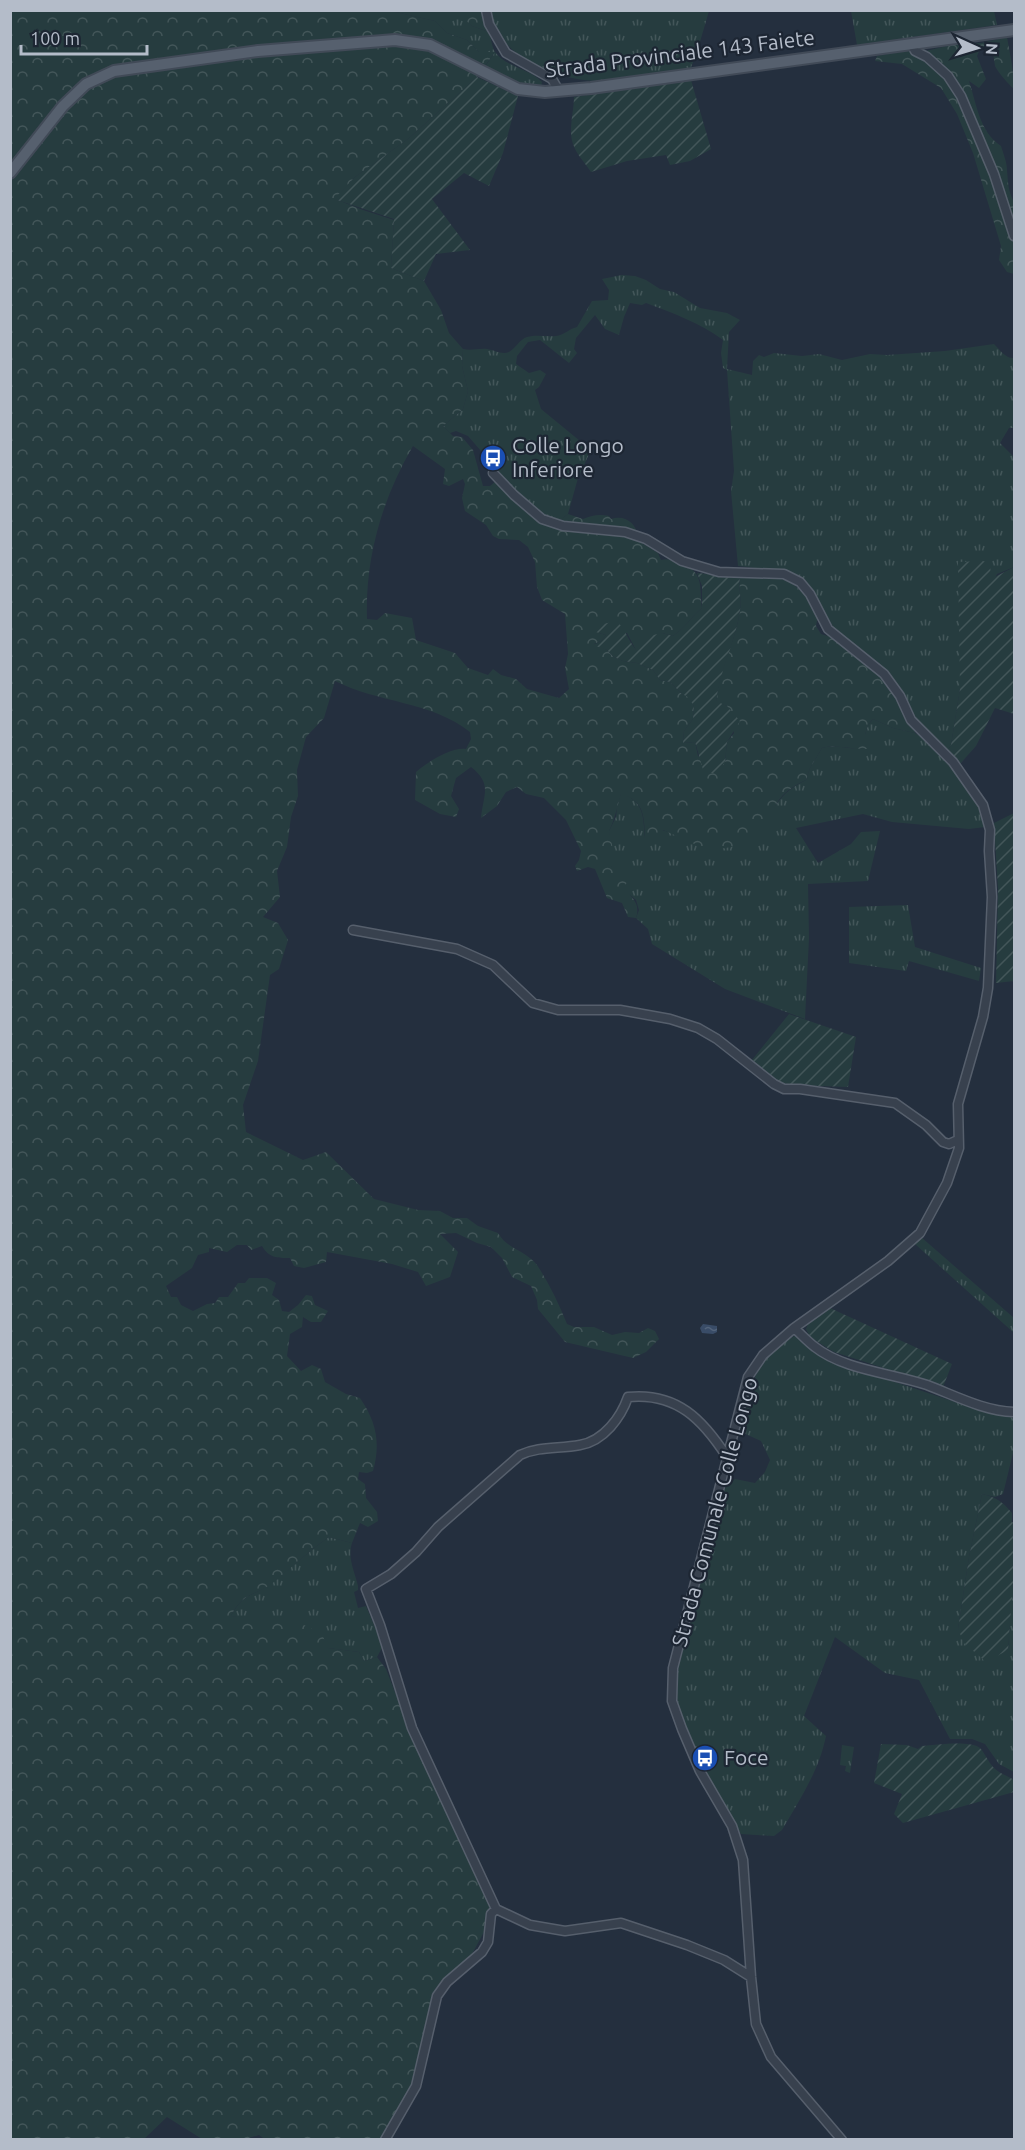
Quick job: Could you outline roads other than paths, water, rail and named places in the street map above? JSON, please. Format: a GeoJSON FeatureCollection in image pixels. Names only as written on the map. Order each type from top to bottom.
{"type":"FeatureCollection","features":[{"type":"Feature","properties":{"kind":"main road","name":"Strada Provinciale 143 Faiete"},"geometry":{"type":"LineString","coordinates":[[10,172],[63,106],[86,84],[114,71],[258,51],[395,40],[430,45],[518,89],[559,91],[1014,30]]}},
{"type":"Feature","properties":{"kind":"street"},"geometry":{"type":"LineString","coordinates":[[486,10],[489,24],[506,53],[552,79],[559,91]]}},
{"type":"Feature","properties":{"kind":"street"},"geometry":{"type":"LineString","coordinates":[[912,45],[915,51],[927,57],[948,76],[962,96],[994,174],[1014,236]]}},
{"type":"Feature","properties":{"kind":"street","name":"Strada Comunale Colle Longo"},"geometry":{"type":"LineString","coordinates":[[494,473],[514,495],[542,519],[563,526],[626,532],[646,539],[682,561],[719,572],[784,574],[801,582],[828,628],[884,674],[900,696],[912,720],[952,762],[983,805],[990,830],[989,851],[993,897],[988,988],[983,1017],[958,1104],[958,1148],[947,1183],[920,1233],[888,1261],[794,1328],[763,1354],[748,1377],[673,1668],[672,1701],[700,1771],[732,1826],[743,1860],[756,2024],[771,2057],[842,2139]]}},
{"type":"Feature","properties":{"kind":"street"},"geometry":{"type":"LineString","coordinates":[[353,930],[458,949],[493,965],[533,1003],[550,1008],[620,1010],[670,1019],[698,1028],[717,1039],[774,1084],[784,1089],[800,1089],[895,1103],[926,1125],[943,1142],[949,1144],[958,1140]]}},
{"type":"Feature","properties":{"kind":"street"},"geometry":{"type":"LineString","coordinates":[[794,1328],[815,1347],[831,1356],[927,1385],[990,1408],[1014,1412]]}},
{"type":"Feature","properties":{"kind":"street"},"geometry":{"type":"LineString","coordinates":[[727,1457],[702,1423],[687,1410],[662,1398],[628,1396],[623,1410],[613,1424],[591,1442],[530,1450],[520,1455],[438,1527],[416,1552],[391,1574],[366,1589],[380,1625],[412,1728],[496,1909],[530,1925],[565,1931],[621,1923],[724,1960],[751,1977]]}},
{"type":"Feature","properties":{"kind":"street"},"geometry":{"type":"LineString","coordinates":[[385,2139],[416,2086],[437,1996],[447,1982],[482,1952],[488,1942],[491,1914],[496,1909]]}},
{"type":"Feature","properties":{"kind":"water"},"geometry":{"type":"Polygon","coordinates":[[[703,1324],[717,1326],[717,1332],[702,1333],[700,1328],[703,1324]]]}},
{"type":"Feature","properties":{"kind":"place","name":"Colle Longo Inferiore"},"geometry":{"type":"Point","coordinates":[493,458]}},
{"type":"Feature","properties":{"kind":"place","name":"Foce"},"geometry":{"type":"Point","coordinates":[705,1758]}}]}
